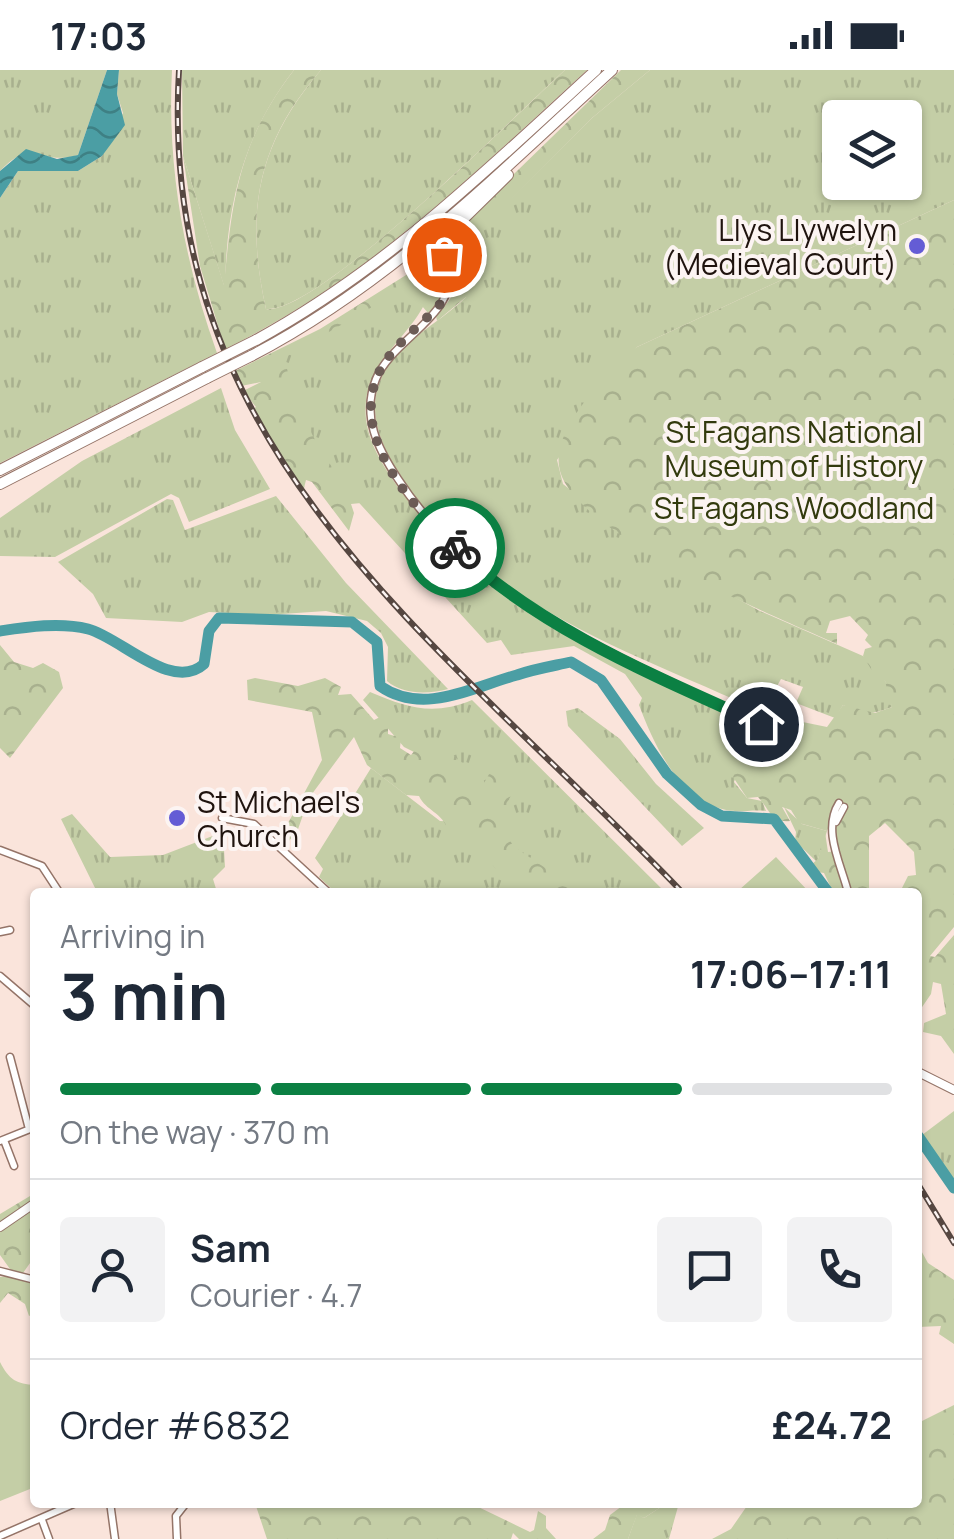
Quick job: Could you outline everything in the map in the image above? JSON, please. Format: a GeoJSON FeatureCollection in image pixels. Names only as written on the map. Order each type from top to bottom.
{"type":"FeatureCollection","features":[{"type":"Feature","properties":{"kind":"highway"},"geometry":{"type":"LineString","coordinates":[[0,484],[205,372],[330,298],[397,249],[596,70]]}},
{"type":"Feature","properties":{"kind":"highway"},"geometry":{"type":"LineString","coordinates":[[444,262],[442,245],[449,232],[610,72]]}},
{"type":"Feature","properties":{"kind":"highway"},"geometry":{"type":"LineString","coordinates":[[288,336],[366,287],[424,242],[610,72]]}},
{"type":"Feature","properties":{"kind":"highway"},"geometry":{"type":"LineString","coordinates":[[0,470],[205,372],[251,356],[352,303],[419,255],[432,253],[444,262]]}},
{"type":"Feature","properties":{"kind":"street"},"geometry":{"type":"LineString","coordinates":[[444,262],[451,280],[448,295],[389,356],[371,395],[376,440],[404,488],[460,552],[521,601],[603,649],[761,724]]}},
{"type":"Feature","properties":{"kind":"street"},"geometry":{"type":"LineString","coordinates":[[842,805],[834,828],[835,852],[847,888]]}},
{"type":"Feature","properties":{"kind":"street"},"geometry":{"type":"LineString","coordinates":[[222,818],[254,824],[324,888]]}},
{"type":"Feature","properties":{"kind":"street"},"geometry":{"type":"LineString","coordinates":[[1,853],[42,866],[56,888]]}},
{"type":"Feature","properties":{"kind":"street"},"geometry":{"type":"LineString","coordinates":[[0,932],[10,930]]}},
{"type":"Feature","properties":{"kind":"street"},"geometry":{"type":"LineString","coordinates":[[0,976],[30,1002]]}},
{"type":"Feature","properties":{"kind":"street"},"geometry":{"type":"LineString","coordinates":[[10,1057],[30,1122]]}},
{"type":"Feature","properties":{"kind":"street"},"geometry":{"type":"LineString","coordinates":[[922,1074],[954,1090]]}},
{"type":"Feature","properties":{"kind":"street"},"geometry":{"type":"LineString","coordinates":[[14,1166],[2,1141],[30,1129]]}},
{"type":"Feature","properties":{"kind":"street"},"geometry":{"type":"LineString","coordinates":[[0,1227],[30,1206]]}},
{"type":"Feature","properties":{"kind":"street"},"geometry":{"type":"LineString","coordinates":[[0,1271],[30,1279]]}},
{"type":"Feature","properties":{"kind":"street"},"geometry":{"type":"LineString","coordinates":[[0,1536],[66,1508]]}},
{"type":"Feature","properties":{"kind":"street"},"geometry":{"type":"LineString","coordinates":[[111,1508],[115,1539]]}},
{"type":"Feature","properties":{"kind":"street"},"geometry":{"type":"LineString","coordinates":[[177,1539],[175,1521],[182,1508]]}},
{"type":"Feature","properties":{"kind":"street"},"geometry":{"type":"LineString","coordinates":[[42,1520],[49,1539]]}},
{"type":"Feature","properties":{"kind":"green space"},"geometry":{"type":"Polygon","coordinates":[[[0,70],[107,70],[78,155],[55,158],[30,153],[12,160],[0,171],[0,70]]]}},
{"type":"Feature","properties":{"kind":"green space"},"geometry":{"type":"Polygon","coordinates":[[[119,70],[172,70],[172,143],[180,214],[195,284],[217,353],[0,463],[0,198],[18,171],[78,171],[102,156],[123,113],[117,94],[119,70]]]}},
{"type":"Feature","properties":{"kind":"green space"},"geometry":{"type":"Polygon","coordinates":[[[182,70],[294,70],[262,120],[241,173],[229,229],[225,289],[183,156],[182,70]]]}},
{"type":"Feature","properties":{"kind":"green space"},"geometry":{"type":"Polygon","coordinates":[[[294,70],[321,70],[282,125],[261,182],[257,242],[266,309],[291,302],[327,281],[417,208],[565,70],[587,70],[459,187],[372,258],[277,321],[225,349],[200,266],[183,156],[224,285],[241,172],[261,121],[294,70]]]}},
{"type":"Feature","properties":{"kind":"green space"},"geometry":{"type":"Polygon","coordinates":[[[321,70],[565,70],[371,247],[292,302],[266,309],[257,243],[261,182],[282,126],[321,70]]]}},
{"type":"Feature","properties":{"kind":"green space"},"geometry":{"type":"Polygon","coordinates":[[[621,70],[650,70],[592,118],[464,246],[470,272],[466,297],[437,321],[436,316],[455,290],[449,249],[451,235],[621,70]]]}},
{"type":"Feature","properties":{"kind":"green space"},"geometry":{"type":"Polygon","coordinates":[[[650,70],[954,70],[954,200],[637,347],[557,460],[563,484],[644,548],[758,610],[863,656],[878,668],[891,692],[892,707],[868,713],[843,705],[835,718],[796,703],[803,687],[781,679],[772,695],[760,690],[753,708],[558,617],[472,557],[433,519],[387,451],[378,429],[376,393],[396,355],[466,297],[463,246],[592,118],[650,70]]]}},
{"type":"Feature","properties":{"kind":"green space","name":"St Fagans Woodland"},"geometry":{"type":"Polygon","coordinates":[[[954,200],[954,927],[930,956],[935,957],[954,935],[954,1054],[941,1036],[923,1032],[924,1023],[946,1014],[941,984],[933,982],[922,1007],[922,888],[902,888],[908,876],[916,875],[914,852],[885,823],[869,836],[869,888],[831,888],[824,873],[812,871],[812,864],[818,859],[825,832],[828,852],[836,851],[835,827],[842,805],[838,802],[827,831],[799,823],[791,810],[782,807],[790,821],[779,820],[758,797],[747,798],[733,777],[764,717],[785,734],[793,720],[827,727],[843,705],[875,713],[892,707],[885,681],[876,677],[863,656],[865,649],[872,647],[865,640],[868,635],[850,616],[830,621],[826,633],[837,633],[837,644],[679,570],[597,518],[571,491],[559,466],[565,434],[574,417],[599,384],[637,347],[954,200]]]}},
{"type":"Feature","properties":{"kind":"green space"},"geometry":{"type":"Polygon","coordinates":[[[430,260],[441,265],[446,285],[439,302],[428,313],[422,306],[431,287],[429,274],[284,358],[313,435],[333,469],[361,503],[351,504],[354,513],[349,531],[312,482],[306,480],[303,492],[259,421],[253,409],[256,407],[243,391],[261,382],[241,386],[235,371],[320,329],[430,260]]]}},
{"type":"Feature","properties":{"kind":"green space"},"geometry":{"type":"Polygon","coordinates":[[[429,271],[433,278],[429,295],[378,368],[366,401],[370,438],[387,471],[438,536],[520,604],[564,631],[757,727],[734,782],[747,798],[762,801],[766,811],[726,810],[709,804],[682,783],[652,737],[639,705],[642,698],[625,674],[574,646],[511,655],[501,640],[487,643],[320,460],[294,407],[279,357],[429,271]]]}},
{"type":"Feature","properties":{"kind":"green space"},"geometry":{"type":"Polygon","coordinates":[[[221,388],[235,430],[270,489],[189,522],[179,498],[171,494],[55,557],[0,556],[0,518],[82,461],[221,388]]]}},
{"type":"Feature","properties":{"kind":"green space"},"geometry":{"type":"Polygon","coordinates":[[[276,496],[346,583],[448,689],[416,692],[387,681],[388,647],[381,633],[367,621],[326,611],[267,615],[209,612],[182,622],[106,618],[93,594],[58,562],[167,499],[173,500],[185,530],[276,496]]]}},
{"type":"Feature","properties":{"kind":"green space"},"geometry":{"type":"Polygon","coordinates":[[[0,645],[14,662],[33,668],[43,663],[59,672],[63,688],[10,758],[0,748],[0,645]]]}},
{"type":"Feature","properties":{"kind":"green space"},"geometry":{"type":"Polygon","coordinates":[[[325,678],[341,687],[338,695],[351,694],[374,720],[380,717],[388,726],[388,734],[401,738],[400,748],[411,755],[415,750],[440,757],[451,754],[471,770],[480,790],[497,765],[513,774],[516,788],[509,799],[515,820],[509,827],[502,824],[513,846],[560,878],[569,864],[578,864],[577,888],[520,888],[504,878],[471,840],[448,830],[419,796],[406,795],[367,765],[354,737],[309,798],[297,832],[285,845],[280,838],[322,760],[312,712],[248,700],[247,680],[298,686],[325,678]]]}},
{"type":"Feature","properties":{"kind":"green space"},"geometry":{"type":"Polygon","coordinates":[[[370,692],[433,709],[472,700],[661,888],[564,888],[519,864],[464,777],[404,747],[363,700],[370,692]]]}},
{"type":"Feature","properties":{"kind":"green space"},"geometry":{"type":"Polygon","coordinates":[[[578,708],[620,739],[656,784],[704,828],[682,846],[568,726],[566,711],[578,708]]]}},
{"type":"Feature","properties":{"kind":"green space"},"geometry":{"type":"Polygon","coordinates":[[[371,768],[440,821],[458,822],[534,888],[331,888],[319,877],[323,869],[315,858],[371,768]]]}},
{"type":"Feature","properties":{"kind":"green space"},"geometry":{"type":"Polygon","coordinates":[[[784,807],[802,824],[827,831],[817,862],[795,841],[796,832],[784,807]]]}},
{"type":"Feature","properties":{"kind":"green space"},"geometry":{"type":"Polygon","coordinates":[[[72,814],[110,857],[163,855],[223,832],[225,867],[213,879],[216,888],[95,888],[61,819],[72,814]]]}},
{"type":"Feature","properties":{"kind":"green space"},"geometry":{"type":"Polygon","coordinates":[[[776,857],[805,888],[741,888],[776,857]]]}},
{"type":"Feature","properties":{"kind":"green space"},"geometry":{"type":"Polygon","coordinates":[[[954,1111],[954,1182],[922,1135],[954,1111]]]}},
{"type":"Feature","properties":{"kind":"green space"},"geometry":{"type":"Polygon","coordinates":[[[30,1196],[30,1263],[23,1273],[30,1278],[29,1316],[25,1304],[8,1293],[0,1303],[0,1277],[15,1276],[0,1255],[0,1214],[30,1196]]]}},
{"type":"Feature","properties":{"kind":"green space"},"geometry":{"type":"Polygon","coordinates":[[[922,1252],[928,1263],[954,1280],[954,1344],[939,1334],[941,1326],[922,1327],[922,1252]]]}},
{"type":"Feature","properties":{"kind":"green space"},"geometry":{"type":"Polygon","coordinates":[[[0,1362],[14,1380],[30,1385],[30,1489],[0,1501],[0,1362]]]}},
{"type":"Feature","properties":{"kind":"green space"},"geometry":{"type":"Polygon","coordinates":[[[954,1405],[954,1539],[712,1539],[731,1529],[746,1508],[922,1508],[922,1421],[954,1405]]]}},
{"type":"Feature","properties":{"kind":"green space"},"geometry":{"type":"Polygon","coordinates":[[[257,1508],[480,1508],[530,1532],[534,1530],[538,1511],[546,1516],[546,1528],[556,1539],[519,1539],[513,1533],[511,1539],[267,1539],[257,1508]]]}},
{"type":"Feature","properties":{"kind":"green space"},"geometry":{"type":"Polygon","coordinates":[[[619,1508],[659,1508],[644,1518],[637,1515],[628,1539],[593,1539],[605,1530],[610,1515],[619,1508]]]}},
{"type":"Feature","properties":{"kind":"green space"},"geometry":{"type":"Polygon","coordinates":[[[659,1508],[678,1508],[669,1539],[628,1539],[637,1514],[644,1518],[659,1508]]]}},
{"type":"Feature","properties":{"kind":"water"},"geometry":{"type":"Polygon","coordinates":[[[107,70],[119,70],[117,94],[125,125],[102,156],[78,171],[18,171],[0,198],[0,171],[26,149],[57,159],[78,155],[107,70]]]}},
{"type":"Feature","properties":{"kind":"waterway"},"geometry":{"type":"LineString","coordinates":[[0,631],[55,626],[88,629],[177,672],[191,671],[204,664],[209,631],[219,618],[352,622],[377,642],[380,686],[413,699],[466,692],[571,662],[601,680],[667,774],[701,805],[722,816],[774,819],[825,888]]}},
{"type":"Feature","properties":{"kind":"waterway"},"geometry":{"type":"LineString","coordinates":[[922,1142],[954,1188]]}},
{"type":"Feature","properties":{"kind":"railway"},"geometry":{"type":"LineString","coordinates":[[179,70],[184,206],[215,326],[266,434],[333,533],[413,625],[678,888]]}},
{"type":"Feature","properties":{"kind":"railway"},"geometry":{"type":"LineString","coordinates":[[922,1191],[954,1243]]}},
{"type":"Feature","properties":{"kind":"way so far"},"geometry":{"type":"LineString","coordinates":[[444,255],[451,280],[448,295],[384,363],[374,383],[370,416],[380,451],[396,476],[415,504],[455,548]]}},
{"type":"Feature","properties":{"kind":"place","name":"Llys Llywelyn (Medieval Court)"},"geometry":{"type":"Point","coordinates":[917,246]}},
{"type":"Feature","properties":{"kind":"place","name":"St Michael's Church"},"geometry":{"type":"Point","coordinates":[177,818]}},
{"type":"Feature","properties":{"kind":"route"},"geometry":{"type":"LineString","coordinates":[[455,548],[521,601],[590,642],[761,724]]}},
{"type":"Feature","properties":{"kind":"park label","name":"St Fagans National Museum of History"},"geometry":{"type":"Point","coordinates":[794,448]}}]}
